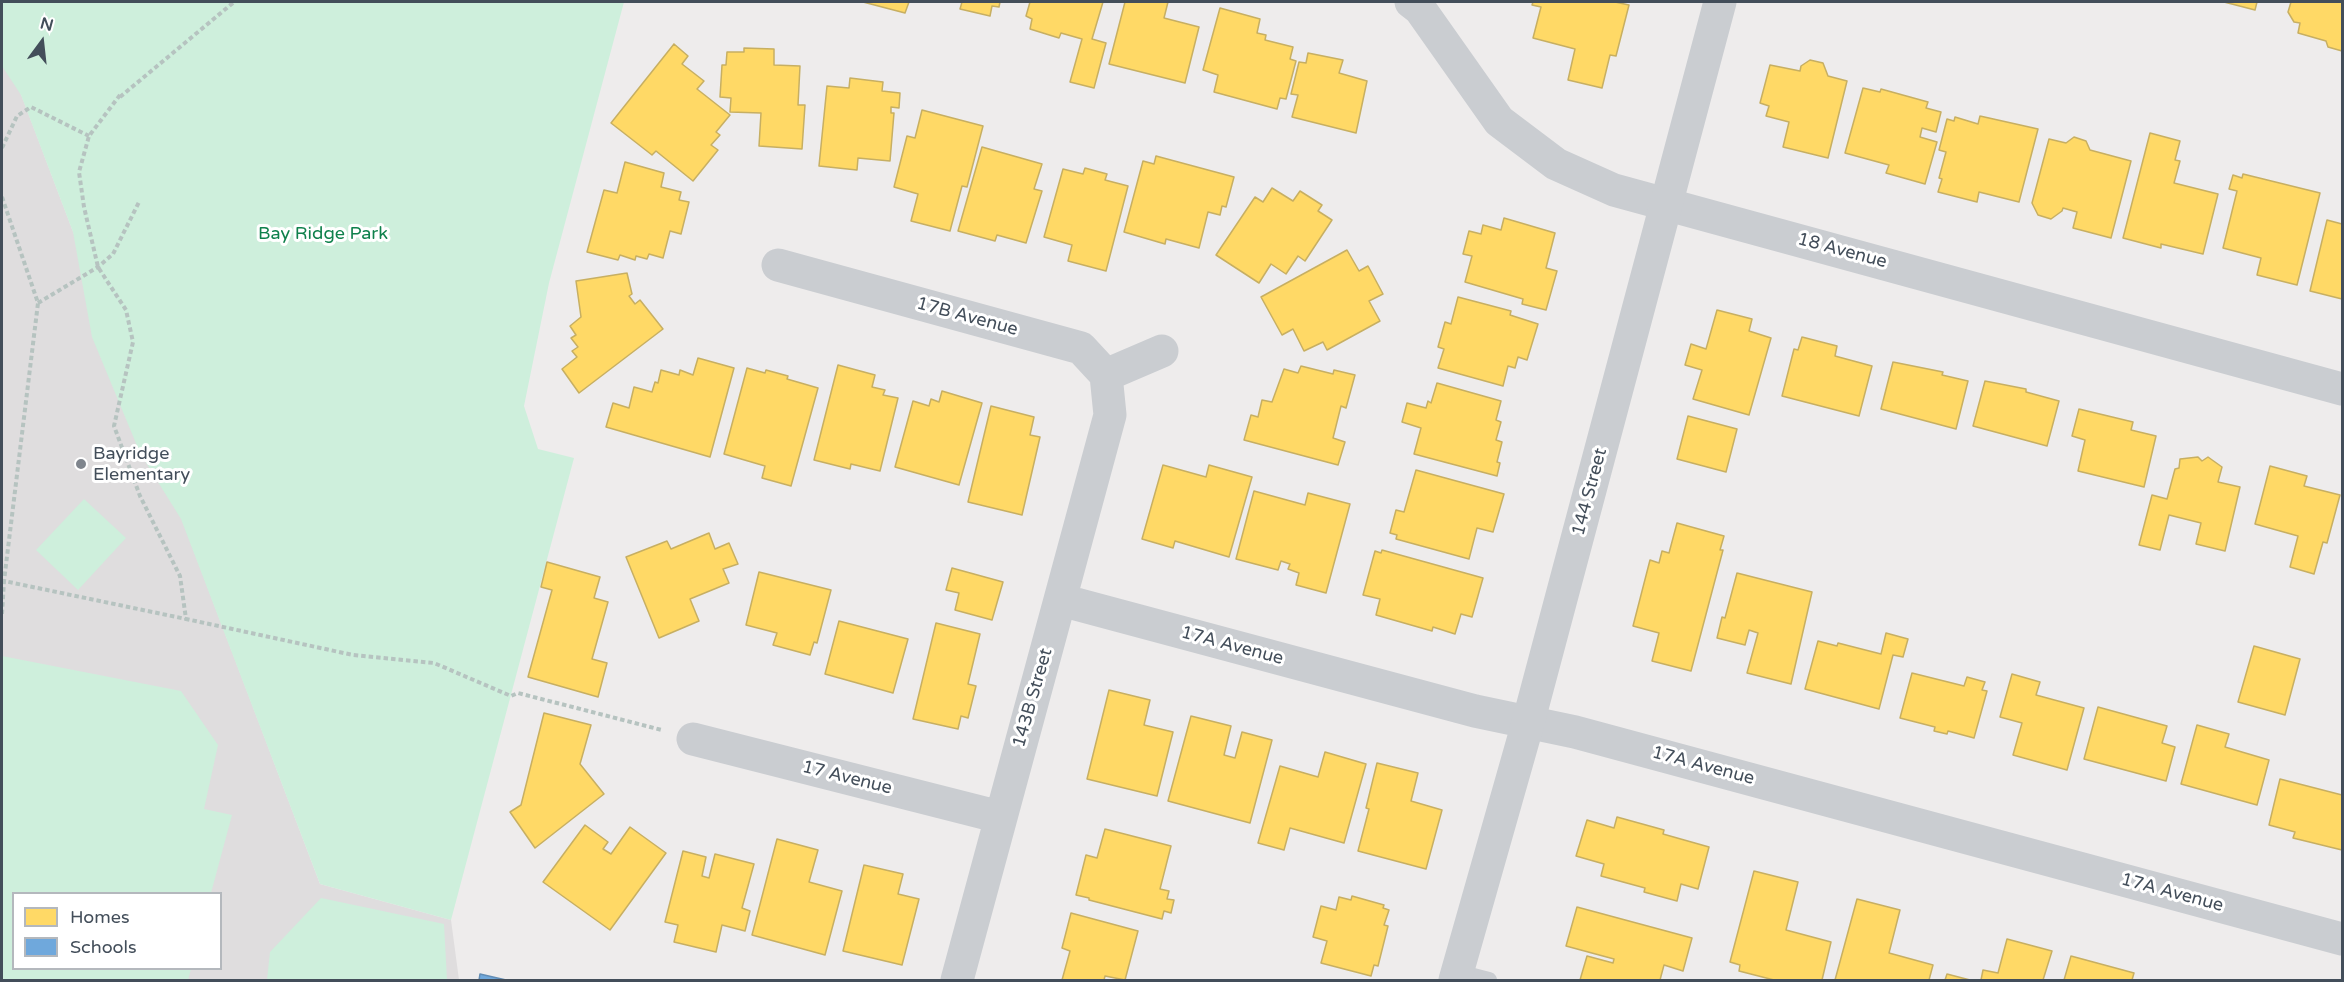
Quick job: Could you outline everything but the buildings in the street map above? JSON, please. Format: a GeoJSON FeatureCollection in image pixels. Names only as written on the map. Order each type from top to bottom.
{"type":"FeatureCollection","features":[{"type":"Feature","properties":{"kind":"street","name":"18 Avenue"},"geometry":{"type":"LineString","coordinates":[[1411,2],[1420,9],[1499,121],[1556,165],[1614,190],[2343,389]]}},
{"type":"Feature","properties":{"kind":"street","name":"144 Street"},"geometry":{"type":"LineString","coordinates":[[1457,976],[1528,723],[1720,2]]}},
{"type":"Feature","properties":{"kind":"street","name":"17B Avenue"},"geometry":{"type":"LineString","coordinates":[[778,265],[1081,348],[1106,375]]}},
{"type":"Feature","properties":{"kind":"street"},"geometry":{"type":"LineString","coordinates":[[1106,375],[1162,351]]}},
{"type":"Feature","properties":{"kind":"street","name":"143B Street"},"geometry":{"type":"LineString","coordinates":[[957,981],[1110,415],[1106,375]]}},
{"type":"Feature","properties":{"kind":"street","name":"17A Avenue"},"geometry":{"type":"LineString","coordinates":[[1061,600],[1475,711],[1586,735],[2343,939]]}},
{"type":"Feature","properties":{"kind":"street","name":"17 Avenue"},"geometry":{"type":"LineString","coordinates":[[693,739],[1000,817]]}},
{"type":"Feature","properties":{"kind":"lane"},"geometry":{"type":"LineString","coordinates":[[1457,976],[1489,981]]}},
{"type":"Feature","properties":{"kind":"path"},"geometry":{"type":"LineString","coordinates":[[115,102],[234,2]]}},
{"type":"Feature","properties":{"kind":"path"},"geometry":{"type":"LineString","coordinates":[[120,95],[89,135],[79,172],[84,207],[98,267],[126,310],[133,342],[114,426],[140,496],[180,576],[186,619]]}},
{"type":"Feature","properties":{"kind":"path"},"geometry":{"type":"LineString","coordinates":[[2,148],[17,116],[31,107],[89,135]]}},
{"type":"Feature","properties":{"kind":"path"},"geometry":{"type":"LineString","coordinates":[[2,197],[38,303],[4,581],[2,614]]}},
{"type":"Feature","properties":{"kind":"path"},"geometry":{"type":"LineString","coordinates":[[38,303],[98,267],[112,254],[139,202]]}},
{"type":"Feature","properties":{"kind":"path"},"geometry":{"type":"LineString","coordinates":[[4,581],[353,655],[434,663],[511,696],[518,693],[693,739]]}},
{"type":"Feature","properties":{"kind":"shaded area","name":"Bayridge Elementary"},"geometry":{"type":"Polygon","coordinates":[[[2,44],[320,884],[451,920],[459,980],[2,980],[2,44]]]}},
{"type":"Feature","properties":{"kind":"green space","name":"Bay Ridge Park"},"geometry":{"type":"Polygon","coordinates":[[[2,2],[624,2],[549,283],[524,406],[538,449],[574,458],[451,920],[320,884],[181,519],[140,453],[92,337],[73,232],[21,95],[2,66],[2,2]]]}},
{"type":"Feature","properties":{"kind":"green space"},"geometry":{"type":"Polygon","coordinates":[[[84,499],[126,538],[78,590],[36,550],[84,499]]]}},
{"type":"Feature","properties":{"kind":"green space"},"geometry":{"type":"Polygon","coordinates":[[[2,656],[181,691],[218,745],[204,809],[232,815],[211,892],[12,892],[12,970],[191,970],[188,980],[2,980],[2,656]]]}},
{"type":"Feature","properties":{"kind":"green space"},"geometry":{"type":"Polygon","coordinates":[[[321,898],[444,924],[447,980],[267,980],[270,952],[321,898]]]}},
{"type":"Feature","properties":{"kind":"place","name":"Bayridge Elementary"},"geometry":{"type":"Point","coordinates":[81,464]}}]}
